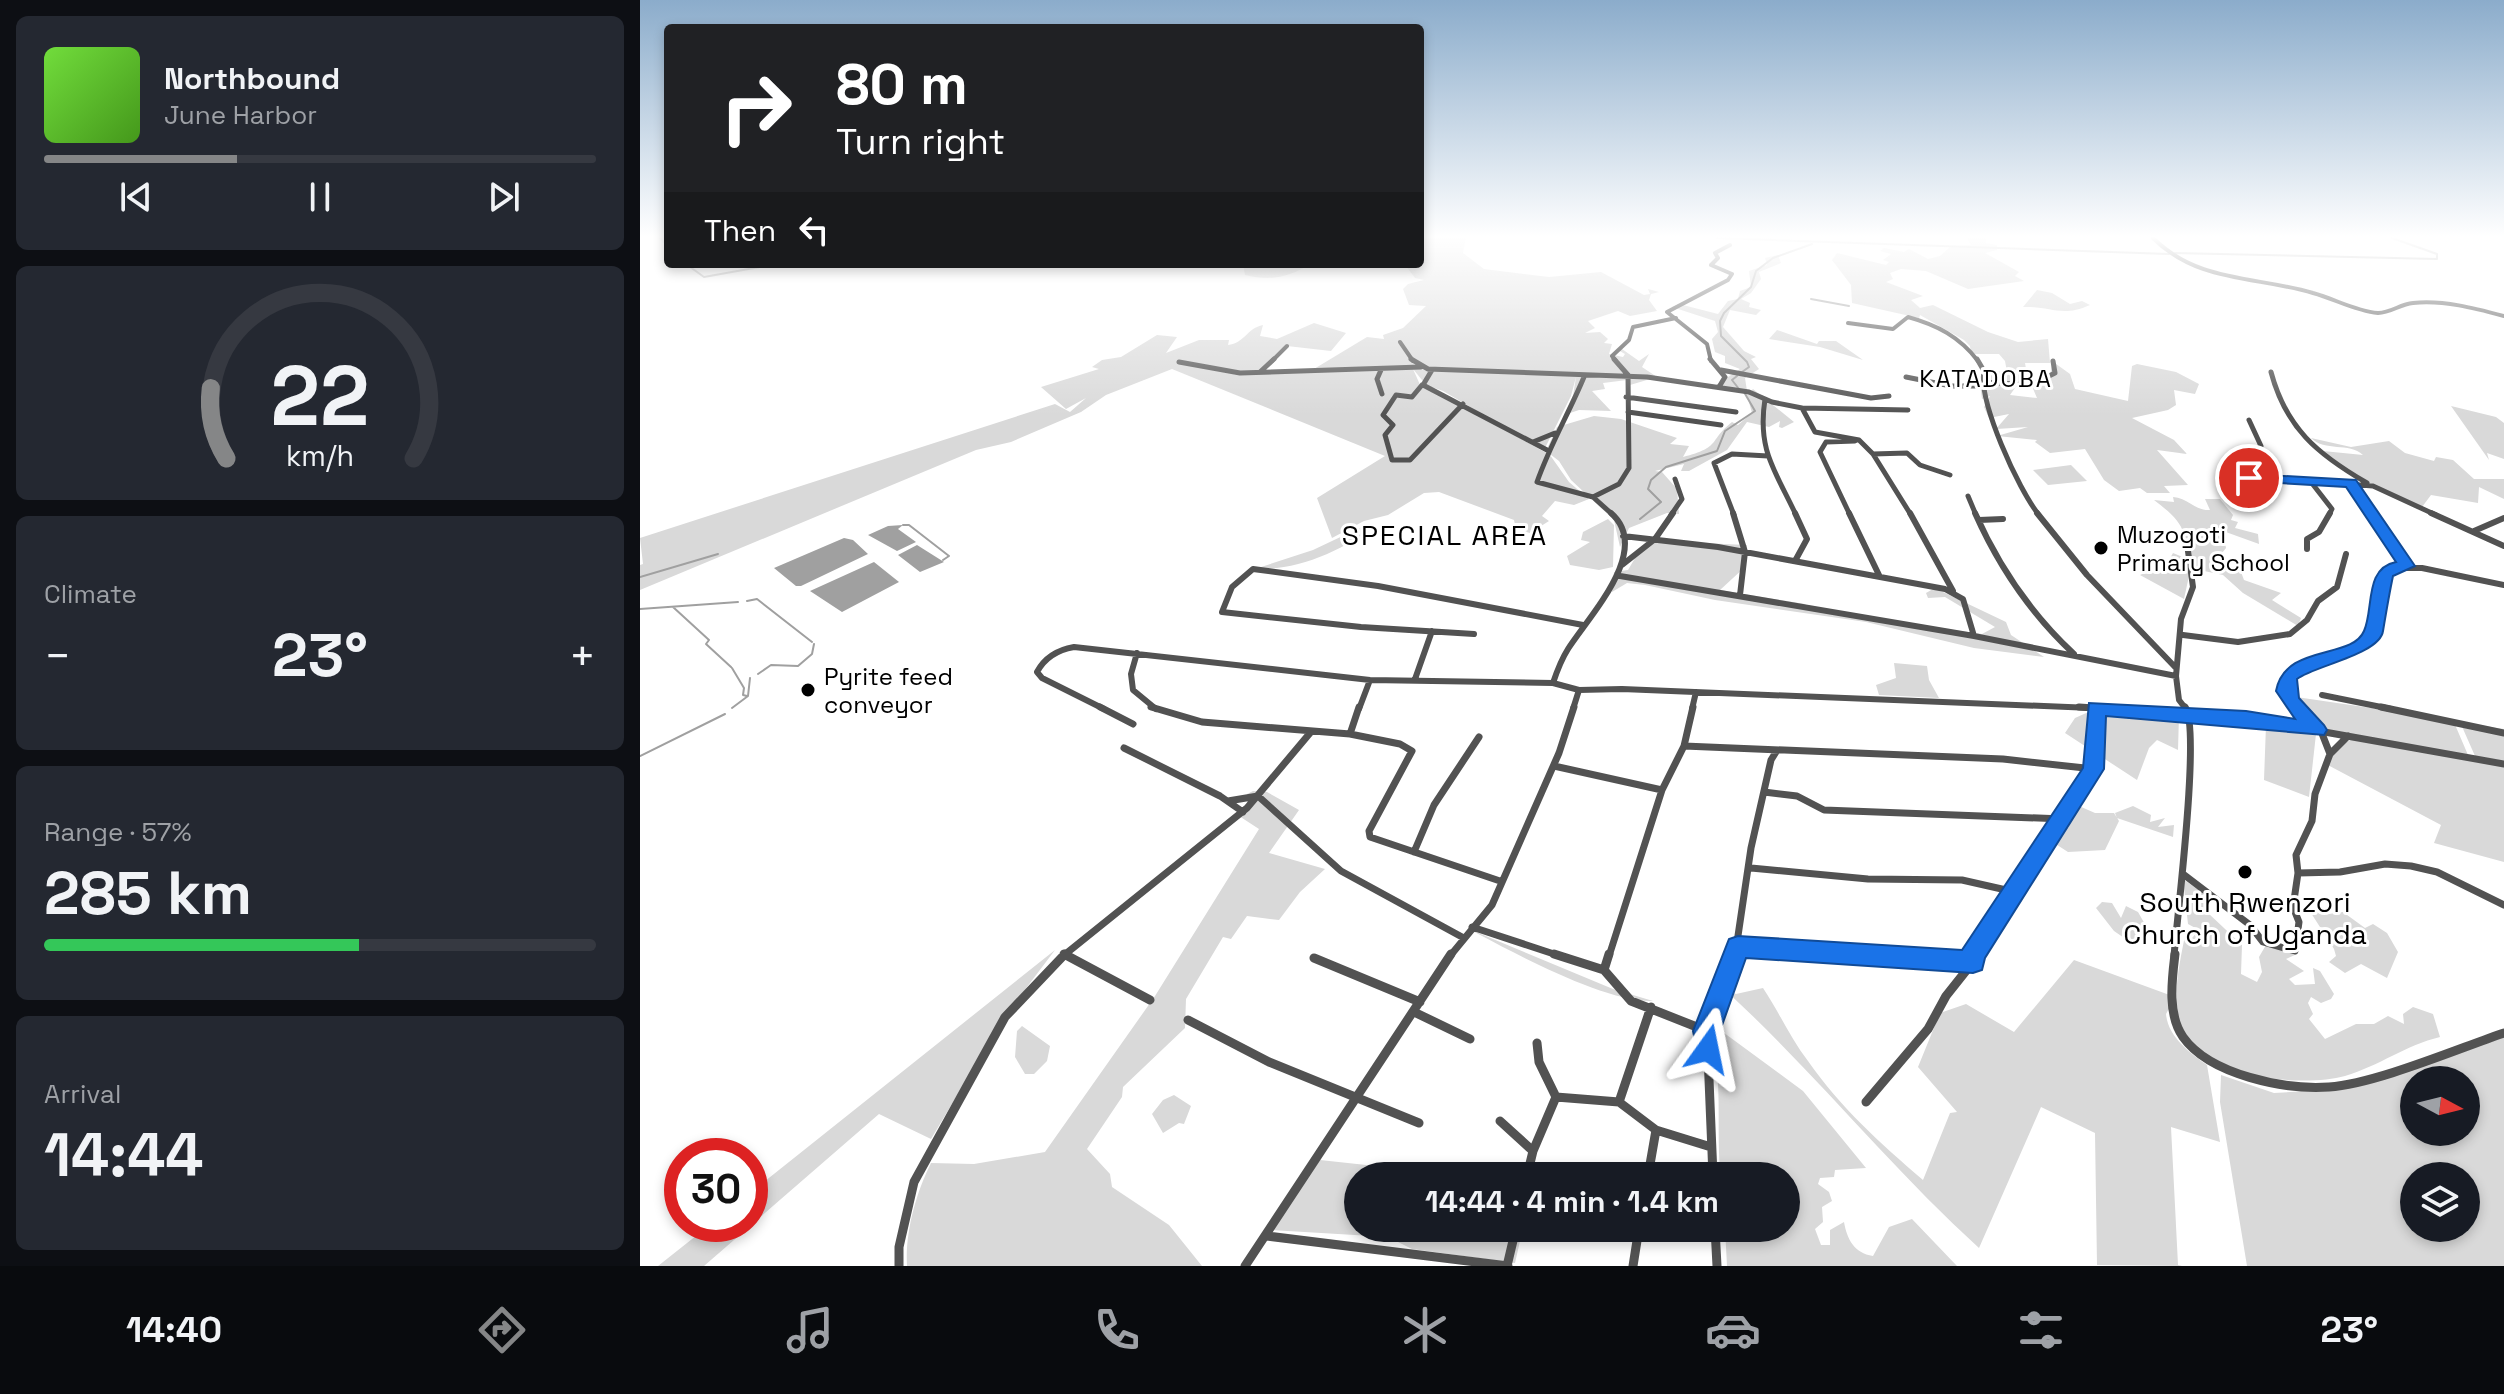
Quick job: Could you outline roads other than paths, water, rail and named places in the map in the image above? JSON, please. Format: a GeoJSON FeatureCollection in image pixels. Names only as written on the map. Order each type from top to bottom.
{"type":"FeatureCollection","features":[{"type":"Feature","properties":{"kind":"street"},"geometry":{"type":"LineString","coordinates":[[1700,297],[1668,311],[1707,344],[1711,361],[1726,379],[1719,387]]}},
{"type":"Feature","properties":{"kind":"street"},"geometry":{"type":"LineString","coordinates":[[2324,297],[2358,310],[2385,313],[2403,304],[2449,304],[2504,316]]}},
{"type":"Feature","properties":{"kind":"street"},"geometry":{"type":"LineString","coordinates":[[1848,323],[1893,329],[1908,317],[1936,326],[1969,346],[1984,371],[1982,384],[1994,428],[2034,509],[2087,575],[2176,672]]}},
{"type":"Feature","properties":{"kind":"street"},"geometry":{"type":"LineString","coordinates":[[1628,375],[1611,358],[1630,339],[1633,327],[1676,318]]}},
{"type":"Feature","properties":{"kind":"street"},"geometry":{"type":"LineString","coordinates":[[1400,342],[1421,367]]}},
{"type":"Feature","properties":{"kind":"street"},"geometry":{"type":"LineString","coordinates":[[1260,372],[1287,346]]}},
{"type":"Feature","properties":{"kind":"street"},"geometry":{"type":"LineString","coordinates":[[1906,377],[1951,386],[2027,385],[2047,382],[2055,373],[2053,361]]}},
{"type":"Feature","properties":{"kind":"street"},"geometry":{"type":"LineString","coordinates":[[1179,362],[1233,372],[1421,367],[1584,377],[1628,375],[1759,394],[1765,399],[1802,408],[1908,410]]}},
{"type":"Feature","properties":{"kind":"street"},"geometry":{"type":"LineString","coordinates":[[1433,369],[1412,397],[1396,395],[1385,409],[1383,415],[1393,425],[1385,435],[1392,460],[1410,460],[1463,404]]}},
{"type":"Feature","properties":{"kind":"street"},"geometry":{"type":"LineString","coordinates":[[1381,370],[1377,379],[1382,394]]}},
{"type":"Feature","properties":{"kind":"street"},"geometry":{"type":"LineString","coordinates":[[1721,370],[1871,398],[1889,396]]}},
{"type":"Feature","properties":{"kind":"street"},"geometry":{"type":"LineString","coordinates":[[2271,372],[2279,402],[2289,419],[2354,475],[2504,546]]}},
{"type":"Feature","properties":{"kind":"street"},"geometry":{"type":"LineString","coordinates":[[1593,497],[1622,482],[1630,469],[1626,397],[1628,375]]}},
{"type":"Feature","properties":{"kind":"street"},"geometry":{"type":"LineString","coordinates":[[1553,683],[1564,652],[1605,601],[1620,576],[1621,522],[1593,497],[1537,483],[1547,450],[1568,415],[1584,377]]}},
{"type":"Feature","properties":{"kind":"street"},"geometry":{"type":"LineString","coordinates":[[1422,385],[1547,450]]}},
{"type":"Feature","properties":{"kind":"street"},"geometry":{"type":"LineString","coordinates":[[1626,397],[1736,412]]}},
{"type":"Feature","properties":{"kind":"street"},"geometry":{"type":"LineString","coordinates":[[1765,399],[1760,429],[1768,456],[1807,536],[1807,544],[1795,561]]}},
{"type":"Feature","properties":{"kind":"street"},"geometry":{"type":"LineString","coordinates":[[1802,408],[1815,432],[1859,440],[1873,454],[1953,591],[1968,609],[1974,636]]}},
{"type":"Feature","properties":{"kind":"street"},"geometry":{"type":"LineString","coordinates":[[1628,412],[1721,425]]}},
{"type":"Feature","properties":{"kind":"street"},"geometry":{"type":"LineString","coordinates":[[2249,420],[2261,446],[2235,460],[2237,472],[2249,478],[2373,486]]}},
{"type":"Feature","properties":{"kind":"street"},"geometry":{"type":"LineString","coordinates":[[1533,442],[1538,437],[1555,433]]}},
{"type":"Feature","properties":{"kind":"street"},"geometry":{"type":"LineString","coordinates":[[1859,440],[1826,442],[1820,452],[1879,575]]}},
{"type":"Feature","properties":{"kind":"street"},"geometry":{"type":"LineString","coordinates":[[1873,454],[1889,456],[1907,453],[1920,465],[1950,475]]}},
{"type":"Feature","properties":{"kind":"street"},"geometry":{"type":"LineString","coordinates":[[1740,595],[1745,552],[1714,463],[1732,454],[1768,456]]}},
{"type":"Feature","properties":{"kind":"street"},"geometry":{"type":"LineString","coordinates":[[2354,475],[2354,483],[2406,566]]}},
{"type":"Feature","properties":{"kind":"street"},"geometry":{"type":"LineString","coordinates":[[1621,565],[1655,539],[1682,499],[1675,479]]}},
{"type":"Feature","properties":{"kind":"street"},"geometry":{"type":"LineString","coordinates":[[2307,549],[2307,539],[2319,532],[2332,509],[2311,482]]}},
{"type":"Feature","properties":{"kind":"street"},"geometry":{"type":"LineString","coordinates":[[1968,496],[1994,554],[2024,599],[2049,631],[2076,655]]}},
{"type":"Feature","properties":{"kind":"street"},"geometry":{"type":"LineString","coordinates":[[2473,531],[2504,518]]}},
{"type":"Feature","properties":{"kind":"street"},"geometry":{"type":"LineString","coordinates":[[1979,520],[2003,519]]}},
{"type":"Feature","properties":{"kind":"street"},"geometry":{"type":"LineString","coordinates":[[1623,536],[1745,552],[1953,591]]}},
{"type":"Feature","properties":{"kind":"street"},"geometry":{"type":"LineString","coordinates":[[2187,544],[2193,587],[2181,619],[2183,635],[2176,672],[2179,700],[2191,715],[2183,874],[2171,997],[2183,1037],[2223,1069],[2272,1084],[2329,1087],[2356,1082],[2504,1033]]}},
{"type":"Feature","properties":{"kind":"street"},"geometry":{"type":"LineString","coordinates":[[2183,635],[2238,642],[2290,634],[2307,620],[2318,601],[2337,587],[2346,554]]}},
{"type":"Feature","properties":{"kind":"street"},"geometry":{"type":"LineString","coordinates":[[2330,754],[2319,730],[2290,701],[2286,691],[2288,677],[2299,668],[2353,649],[2374,632],[2373,624],[2385,574],[2392,568],[2406,566],[2504,585]]}},
{"type":"Feature","properties":{"kind":"street"},"geometry":{"type":"LineString","coordinates":[[1474,634],[1222,612],[1222,603],[1235,584],[1253,569],[1378,586],[1583,625]]}},
{"type":"Feature","properties":{"kind":"street"},"geometry":{"type":"LineString","coordinates":[[1620,576],[2176,672]]}},
{"type":"Feature","properties":{"kind":"street"},"geometry":{"type":"LineString","coordinates":[[1415,679],[1432,631]]}},
{"type":"Feature","properties":{"kind":"street"},"geometry":{"type":"LineString","coordinates":[[1133,724],[1055,685],[1037,672],[1046,659],[1064,648],[1137,653],[1370,680],[1553,683],[1579,690],[2096,708],[2246,718],[2504,764]]}},
{"type":"Feature","properties":{"kind":"street"},"geometry":{"type":"LineString","coordinates":[[1137,653],[1131,683],[1142,703],[1178,719],[1310,733],[1350,734],[1400,744],[1412,751],[1368,832],[1370,837],[1500,881]]}},
{"type":"Feature","properties":{"kind":"street"},"geometry":{"type":"LineString","coordinates":[[1350,734],[1356,722],[1356,707],[1370,680]]}},
{"type":"Feature","properties":{"kind":"street"},"geometry":{"type":"LineString","coordinates":[[1245,1266],[1462,937],[1492,905],[1500,881],[1554,766],[1579,690]]}},
{"type":"Feature","properties":{"kind":"street"},"geometry":{"type":"LineString","coordinates":[[1604,970],[1662,790],[1684,746],[1696,692]]}},
{"type":"Feature","properties":{"kind":"street"},"geometry":{"type":"LineString","coordinates":[[2322,695],[2504,733]]}},
{"type":"Feature","properties":{"kind":"street"},"geometry":{"type":"LineString","coordinates":[[1866,1102],[1928,1029],[1946,996],[1973,962],[1972,956],[2094,769],[2096,708]]}},
{"type":"Feature","properties":{"kind":"street"},"geometry":{"type":"LineString","coordinates":[[899,1266],[899,1247],[914,1182],[1005,1017],[1064,954],[1243,812],[1310,733]]}},
{"type":"Feature","properties":{"kind":"street"},"geometry":{"type":"LineString","coordinates":[[2183,874],[2250,925],[2263,942],[2295,951],[2299,922],[2293,907],[2298,873],[2296,855],[2312,821],[2315,794],[2330,754],[2348,736]]}},
{"type":"Feature","properties":{"kind":"street"},"geometry":{"type":"LineString","coordinates":[[1414,852],[1434,805],[1479,737]]}},
{"type":"Feature","properties":{"kind":"street"},"geometry":{"type":"LineString","coordinates":[[1684,746],[2003,759],[2094,769]]}},
{"type":"Feature","properties":{"kind":"street"},"geometry":{"type":"LineString","coordinates":[[1124,748],[1228,801],[1243,812]]}},
{"type":"Feature","properties":{"kind":"street"},"geometry":{"type":"LineString","coordinates":[[1712,1162],[1707,1031],[1738,947],[1751,868],[1751,848],[1776,752]]}},
{"type":"Feature","properties":{"kind":"street"},"geometry":{"type":"LineString","coordinates":[[1554,766],[1662,790]]}},
{"type":"Feature","properties":{"kind":"street"},"geometry":{"type":"LineString","coordinates":[[1764,792],[1797,796],[1824,810],[2063,819]]}},
{"type":"Feature","properties":{"kind":"street"},"geometry":{"type":"LineString","coordinates":[[1228,801],[1258,796]]}},
{"type":"Feature","properties":{"kind":"street"},"geometry":{"type":"LineString","coordinates":[[1258,796],[1341,871],[1462,937]]}},
{"type":"Feature","properties":{"kind":"street"},"geometry":{"type":"LineString","coordinates":[[2298,873],[2340,872],[2385,864],[2411,866],[2445,875],[2504,905]]}},
{"type":"Feature","properties":{"kind":"street"},"geometry":{"type":"LineString","coordinates":[[1751,868],[1868,879],[1971,883],[1998,886],[2015,892]]}},
{"type":"Feature","properties":{"kind":"street"},"geometry":{"type":"LineString","coordinates":[[1472,927],[1604,970],[1631,1001],[1651,1007],[1689,1027],[1707,1031]]}},
{"type":"Feature","properties":{"kind":"street"},"geometry":{"type":"LineString","coordinates":[[1738,947],[1973,962]]}},
{"type":"Feature","properties":{"kind":"street"},"geometry":{"type":"LineString","coordinates":[[1064,954],[1150,1000]]}},
{"type":"Feature","properties":{"kind":"street"},"geometry":{"type":"LineString","coordinates":[[1314,958],[1420,1002]]}},
{"type":"Feature","properties":{"kind":"street"},"geometry":{"type":"LineString","coordinates":[[1619,1102],[1651,1007]]}},
{"type":"Feature","properties":{"kind":"street"},"geometry":{"type":"LineString","coordinates":[[1414,1012],[1470,1039]]}},
{"type":"Feature","properties":{"kind":"street"},"geometry":{"type":"LineString","coordinates":[[1188,1020],[1269,1062],[1419,1123]]}},
{"type":"Feature","properties":{"kind":"street"},"geometry":{"type":"LineString","coordinates":[[1530,1162],[1556,1097],[1539,1062],[1537,1043]]}},
{"type":"Feature","properties":{"kind":"street"},"geometry":{"type":"LineString","coordinates":[[1556,1097],[1619,1102],[1656,1130],[1711,1147]]}},
{"type":"Feature","properties":{"kind":"street"},"geometry":{"type":"LineString","coordinates":[[1500,1121],[1533,1151]]}},
{"type":"Feature","properties":{"kind":"street"},"geometry":{"type":"LineString","coordinates":[[1650,1162],[1656,1130]]}},
{"type":"Feature","properties":{"kind":"street"},"geometry":{"type":"LineString","coordinates":[[1267,1236],[1405,1253],[1445,1253],[1508,1266],[1513,1242]]}},
{"type":"Feature","properties":{"kind":"street"},"geometry":{"type":"LineString","coordinates":[[1633,1266],[1637,1242]]}},
{"type":"Feature","properties":{"kind":"street"},"geometry":{"type":"LineString","coordinates":[[1716,1242],[1717,1266]]}},
{"type":"Feature","properties":{"kind":"waterway"},"geometry":{"type":"LineString","coordinates":[[1741,297],[1720,321],[1721,336],[1747,362],[1749,367],[1742,372]]}},
{"type":"Feature","properties":{"kind":"waterway"},"geometry":{"type":"LineString","coordinates":[[1811,299],[1849,306]]}},
{"type":"Feature","properties":{"kind":"waterway"},"geometry":{"type":"LineString","coordinates":[[1737,376],[1732,380],[1739,389]]}},
{"type":"Feature","properties":{"kind":"waterway"},"geometry":{"type":"LineString","coordinates":[[1640,519],[1661,502],[1648,489],[1651,480],[1666,467],[1717,451],[1725,431],[1755,411],[1744,392]]}},
{"type":"Feature","properties":{"kind":"waterway"},"geometry":{"type":"LineString","coordinates":[[903,525],[909,525],[949,556],[943,560]]}},
{"type":"Feature","properties":{"kind":"waterway"},"geometry":{"type":"LineString","coordinates":[[640,577],[718,554]]}},
{"type":"Feature","properties":{"kind":"waterway"},"geometry":{"type":"LineString","coordinates":[[747,601],[757,599],[812,642]]}},
{"type":"Feature","properties":{"kind":"waterway"},"geometry":{"type":"LineString","coordinates":[[640,609],[738,602]]}},
{"type":"Feature","properties":{"kind":"waterway"},"geometry":{"type":"LineString","coordinates":[[673,607],[709,640],[706,644],[731,667]]}},
{"type":"Feature","properties":{"kind":"waterway"},"geometry":{"type":"LineString","coordinates":[[758,674],[771,665],[798,666],[812,654],[814,644]]}},
{"type":"Feature","properties":{"kind":"waterway"},"geometry":{"type":"LineString","coordinates":[[732,668],[744,688],[743,695],[747,696]]}},
{"type":"Feature","properties":{"kind":"waterway"},"geometry":{"type":"LineString","coordinates":[[732,708],[748,696],[750,678]]}},
{"type":"Feature","properties":{"kind":"waterway"},"geometry":{"type":"LineString","coordinates":[[640,756],[725,714]]}},
{"type":"Feature","properties":{"kind":"place","name":"Muzogoti Primary School"},"geometry":{"type":"Point","coordinates":[2101,548]}},
{"type":"Feature","properties":{"kind":"place","name":"Pyrite feed conveyor"},"geometry":{"type":"Point","coordinates":[808,690]}},
{"type":"Feature","properties":{"kind":"place","name":"South Rwenzori Church of Uganda"},"geometry":{"type":"Point","coordinates":[2245,872]}},
{"type":"Feature","properties":{"kind":"district","name":"KATADOBA"},"geometry":{"type":"Point","coordinates":[1986,378]}},
{"type":"Feature","properties":{"kind":"district","name":"SPECIAL AREA"},"geometry":{"type":"Point","coordinates":[1445,535]}}]}
